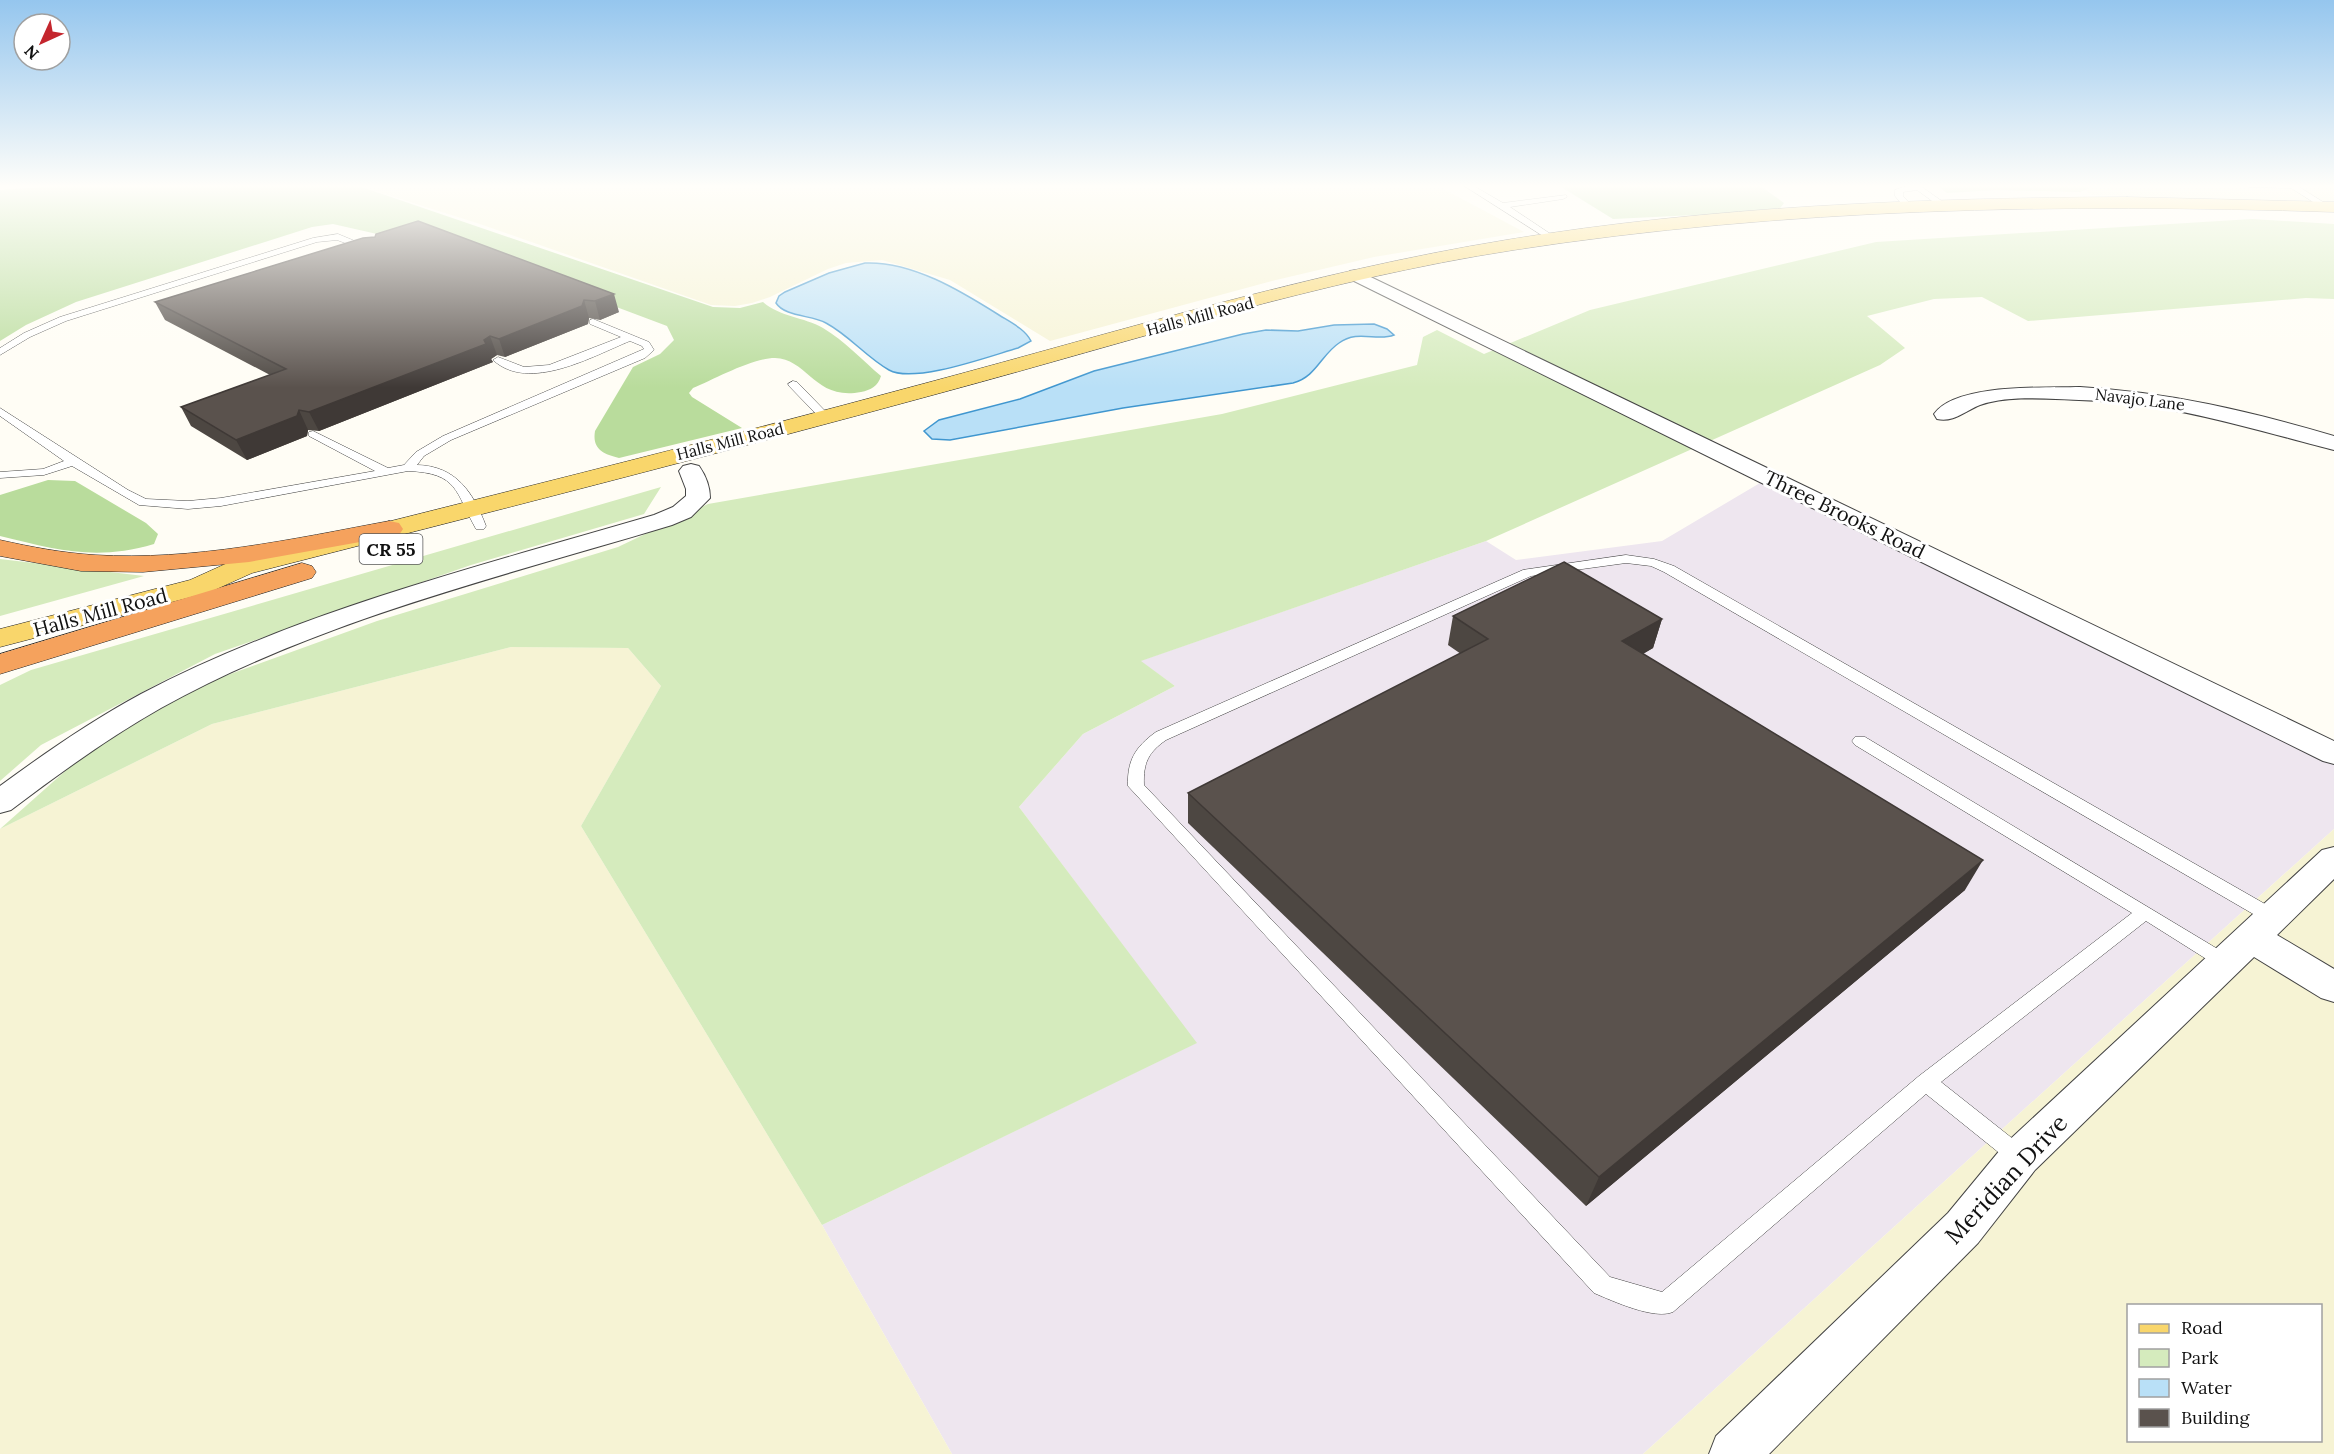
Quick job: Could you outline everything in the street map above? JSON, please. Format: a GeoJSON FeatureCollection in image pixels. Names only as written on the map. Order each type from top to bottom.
{"type":"FeatureCollection","features":[{"type":"Feature","properties":{"kind":"highway"},"geometry":{"type":"LineString","coordinates":[[0,548],[61,561],[108,564],[156,563],[284,548],[389,529]]}},
{"type":"Feature","properties":{"kind":"highway"},"geometry":{"type":"LineString","coordinates":[[0,664],[302,572]]}},
{"type":"Feature","properties":{"kind":"main road","name":"Halls Mill Road"},"geometry":{"type":"LineString","coordinates":[[0,638],[200,586],[242,567],[389,529],[477,517],[691,471],[941,404],[1170,339],[1365,280],[1467,253]]}},
{"type":"Feature","properties":{"kind":"main road","name":"Halls Mill Road"},"geometry":{"type":"LineString","coordinates":[[200,586],[245,585],[302,572],[477,517],[825,417],[1253,301],[1365,280],[1544,253]]}},
{"type":"Feature","properties":{"kind":"main road"},"geometry":{"type":"LineString","coordinates":[[1170,339],[1176,331],[1251,307],[1253,301]]}},
{"type":"Feature","properties":{"kind":"street","name":"Three Brooks Road"},"geometry":{"type":"LineString","coordinates":[[1365,280],[2334,753]]}},
{"type":"Feature","properties":{"kind":"street","name":"Navajo Lane"},"geometry":{"type":"LineString","coordinates":[[1945,414],[1982,398],[2003,395],[2088,393],[2127,395],[2215,409],[2334,443]]}},
{"type":"Feature","properties":{"kind":"street"},"geometry":{"type":"LineString","coordinates":[[0,802],[65,753],[119,717],[231,661],[347,617],[663,520],[682,512],[698,498],[698,489],[691,471]]}},
{"type":"Feature","properties":{"kind":"street","name":"Meridian Drive"},"geometry":{"type":"LineString","coordinates":[[1734,1454],[1963,1228],[2020,1157],[2334,859]]}},
{"type":"Feature","properties":{"kind":"street"},"geometry":{"type":"LineString","coordinates":[[2250,939],[2334,987]]}},
{"type":"Feature","properties":{"kind":"lane"},"geometry":{"type":"LineString","coordinates":[[0,352],[38,330],[63,319],[275,253]]}},
{"type":"Feature","properties":{"kind":"lane"},"geometry":{"type":"LineString","coordinates":[[408,468],[420,454],[447,438],[641,356],[649,350],[646,344],[593,322]]}},
{"type":"Feature","properties":{"kind":"lane"},"geometry":{"type":"LineString","coordinates":[[498,360],[523,370],[542,370],[630,338]]}},
{"type":"Feature","properties":{"kind":"lane"},"geometry":{"type":"LineString","coordinates":[[560,365],[588,378]]}},
{"type":"Feature","properties":{"kind":"lane"},"geometry":{"type":"LineString","coordinates":[[793,384],[825,417]]}},
{"type":"Feature","properties":{"kind":"lane"},"geometry":{"type":"LineString","coordinates":[[0,411],[73,462],[132,498],[143,502],[171,506],[220,502],[408,468],[431,469],[448,476],[463,488],[477,517]]}},
{"type":"Feature","properties":{"kind":"lane"},"geometry":{"type":"LineString","coordinates":[[313,434],[386,472]]}},
{"type":"Feature","properties":{"kind":"lane"},"geometry":{"type":"LineString","coordinates":[[0,475],[44,471],[73,462]]}},
{"type":"Feature","properties":{"kind":"lane"},"geometry":{"type":"LineString","coordinates":[[2145,912],[1926,1082],[1665,1304],[1621,1293],[1602,1285],[1136,786],[1134,767],[1143,749],[1161,736],[1528,573],[1605,561],[1639,560],[1669,569],[2250,939]]}},
{"type":"Feature","properties":{"kind":"lane"},"geometry":{"type":"LineString","coordinates":[[1860,741],[2145,912],[2250,939]]}},
{"type":"Feature","properties":{"kind":"lane"},"geometry":{"type":"LineString","coordinates":[[1926,1082],[2020,1157]]}},
{"type":"Feature","properties":{"kind":"shaded area"},"geometry":{"type":"Polygon","coordinates":[[[562,253],[1399,253],[1276,280],[1050,341],[950,280],[882,260],[846,263],[752,303],[735,306],[711,305],[562,253]]]}},
{"type":"Feature","properties":{"kind":"shaded area"},"geometry":{"type":"Polygon","coordinates":[[[1765,480],[2334,762],[2334,829],[1643,1454],[952,1454],[822,1225],[1196,1043],[1019,807],[1083,734],[1175,686],[1140,661],[1486,541],[1516,560],[1662,541],[1765,480]]]}},
{"type":"Feature","properties":{"kind":"shaded area"},"geometry":{"type":"Polygon","coordinates":[[[511,647],[628,648],[661,686],[581,826],[822,1225],[952,1454],[0,1454],[0,829],[212,724],[511,647]]]}},
{"type":"Feature","properties":{"kind":"shaded area"},"geometry":{"type":"Polygon","coordinates":[[[2334,829],[2334,1454],[1643,1454],[2334,829]]]}},
{"type":"Feature","properties":{"kind":"green space"},"geometry":{"type":"Polygon","coordinates":[[[0,253],[231,253],[76,302],[26,325],[0,341],[0,253]]]}},
{"type":"Feature","properties":{"kind":"green space"},"geometry":{"type":"Polygon","coordinates":[[[472,253],[555,253],[713,307],[740,308],[763,302],[777,311],[808,321],[831,333],[881,376],[871,389],[845,393],[833,391],[822,385],[786,360],[775,358],[756,361],[693,388],[689,393],[742,428],[619,458],[600,450],[595,442],[595,431],[633,367],[660,354],[674,340],[667,326],[472,253]]]}},
{"type":"Feature","properties":{"kind":"green space"},"geometry":{"type":"Polygon","coordinates":[[[1830,253],[2334,253],[2334,299],[2306,298],[2028,321],[1982,297],[1934,299],[1867,316],[1905,348],[1880,365],[1486,541],[1141,661],[1175,686],[1083,734],[1019,807],[1197,1043],[822,1225],[581,826],[661,686],[628,648],[511,647],[212,724],[0,829],[81,757],[197,686],[377,621],[618,547],[708,504],[1222,414],[1417,365],[1423,337],[1437,330],[1484,354],[1590,310],[1830,253]]]}},
{"type":"Feature","properties":{"kind":"green space"},"geometry":{"type":"Polygon","coordinates":[[[48,480],[75,481],[146,523],[158,534],[154,544],[95,553],[40,546],[0,536],[0,495],[48,480]]]}},
{"type":"Feature","properties":{"kind":"green space"},"geometry":{"type":"Polygon","coordinates":[[[661,487],[644,514],[471,565],[215,654],[41,745],[0,781],[0,685],[31,670],[661,487]]]}},
{"type":"Feature","properties":{"kind":"green space"},"geometry":{"type":"Polygon","coordinates":[[[0,559],[144,576],[0,616],[0,559]]]}},
{"type":"Feature","properties":{"kind":"water"},"geometry":{"type":"Polygon","coordinates":[[[865,263],[900,267],[935,279],[969,296],[1012,323],[1031,341],[1018,348],[952,367],[916,374],[901,373],[881,365],[826,323],[786,311],[776,303],[779,296],[785,292],[829,273],[865,263]]]}},
{"type":"Feature","properties":{"kind":"water"},"geometry":{"type":"Polygon","coordinates":[[[1374,324],[1387,329],[1394,335],[1388,337],[1360,336],[1346,339],[1333,348],[1307,376],[1293,383],[1123,408],[950,440],[932,439],[924,431],[939,420],[1020,399],[1094,371],[1243,334],[1266,330],[1298,331],[1334,325],[1374,324]]]}},
{"type":"Feature","properties":{"kind":"building"},"geometry":{"type":"Polygon","coordinates":[[[315,253],[504,253],[614,294],[595,301],[584,300],[582,306],[499,339],[490,336],[484,340],[486,344],[309,412],[299,410],[297,416],[236,440],[181,407],[286,369],[155,302],[315,253]]]}},
{"type":"Feature","properties":{"kind":"building"},"geometry":{"type":"Polygon","coordinates":[[[1564,562],[1662,619],[1622,641],[1983,860],[1599,1177],[1188,793],[1488,639],[1453,616],[1564,562]]]}}]}
